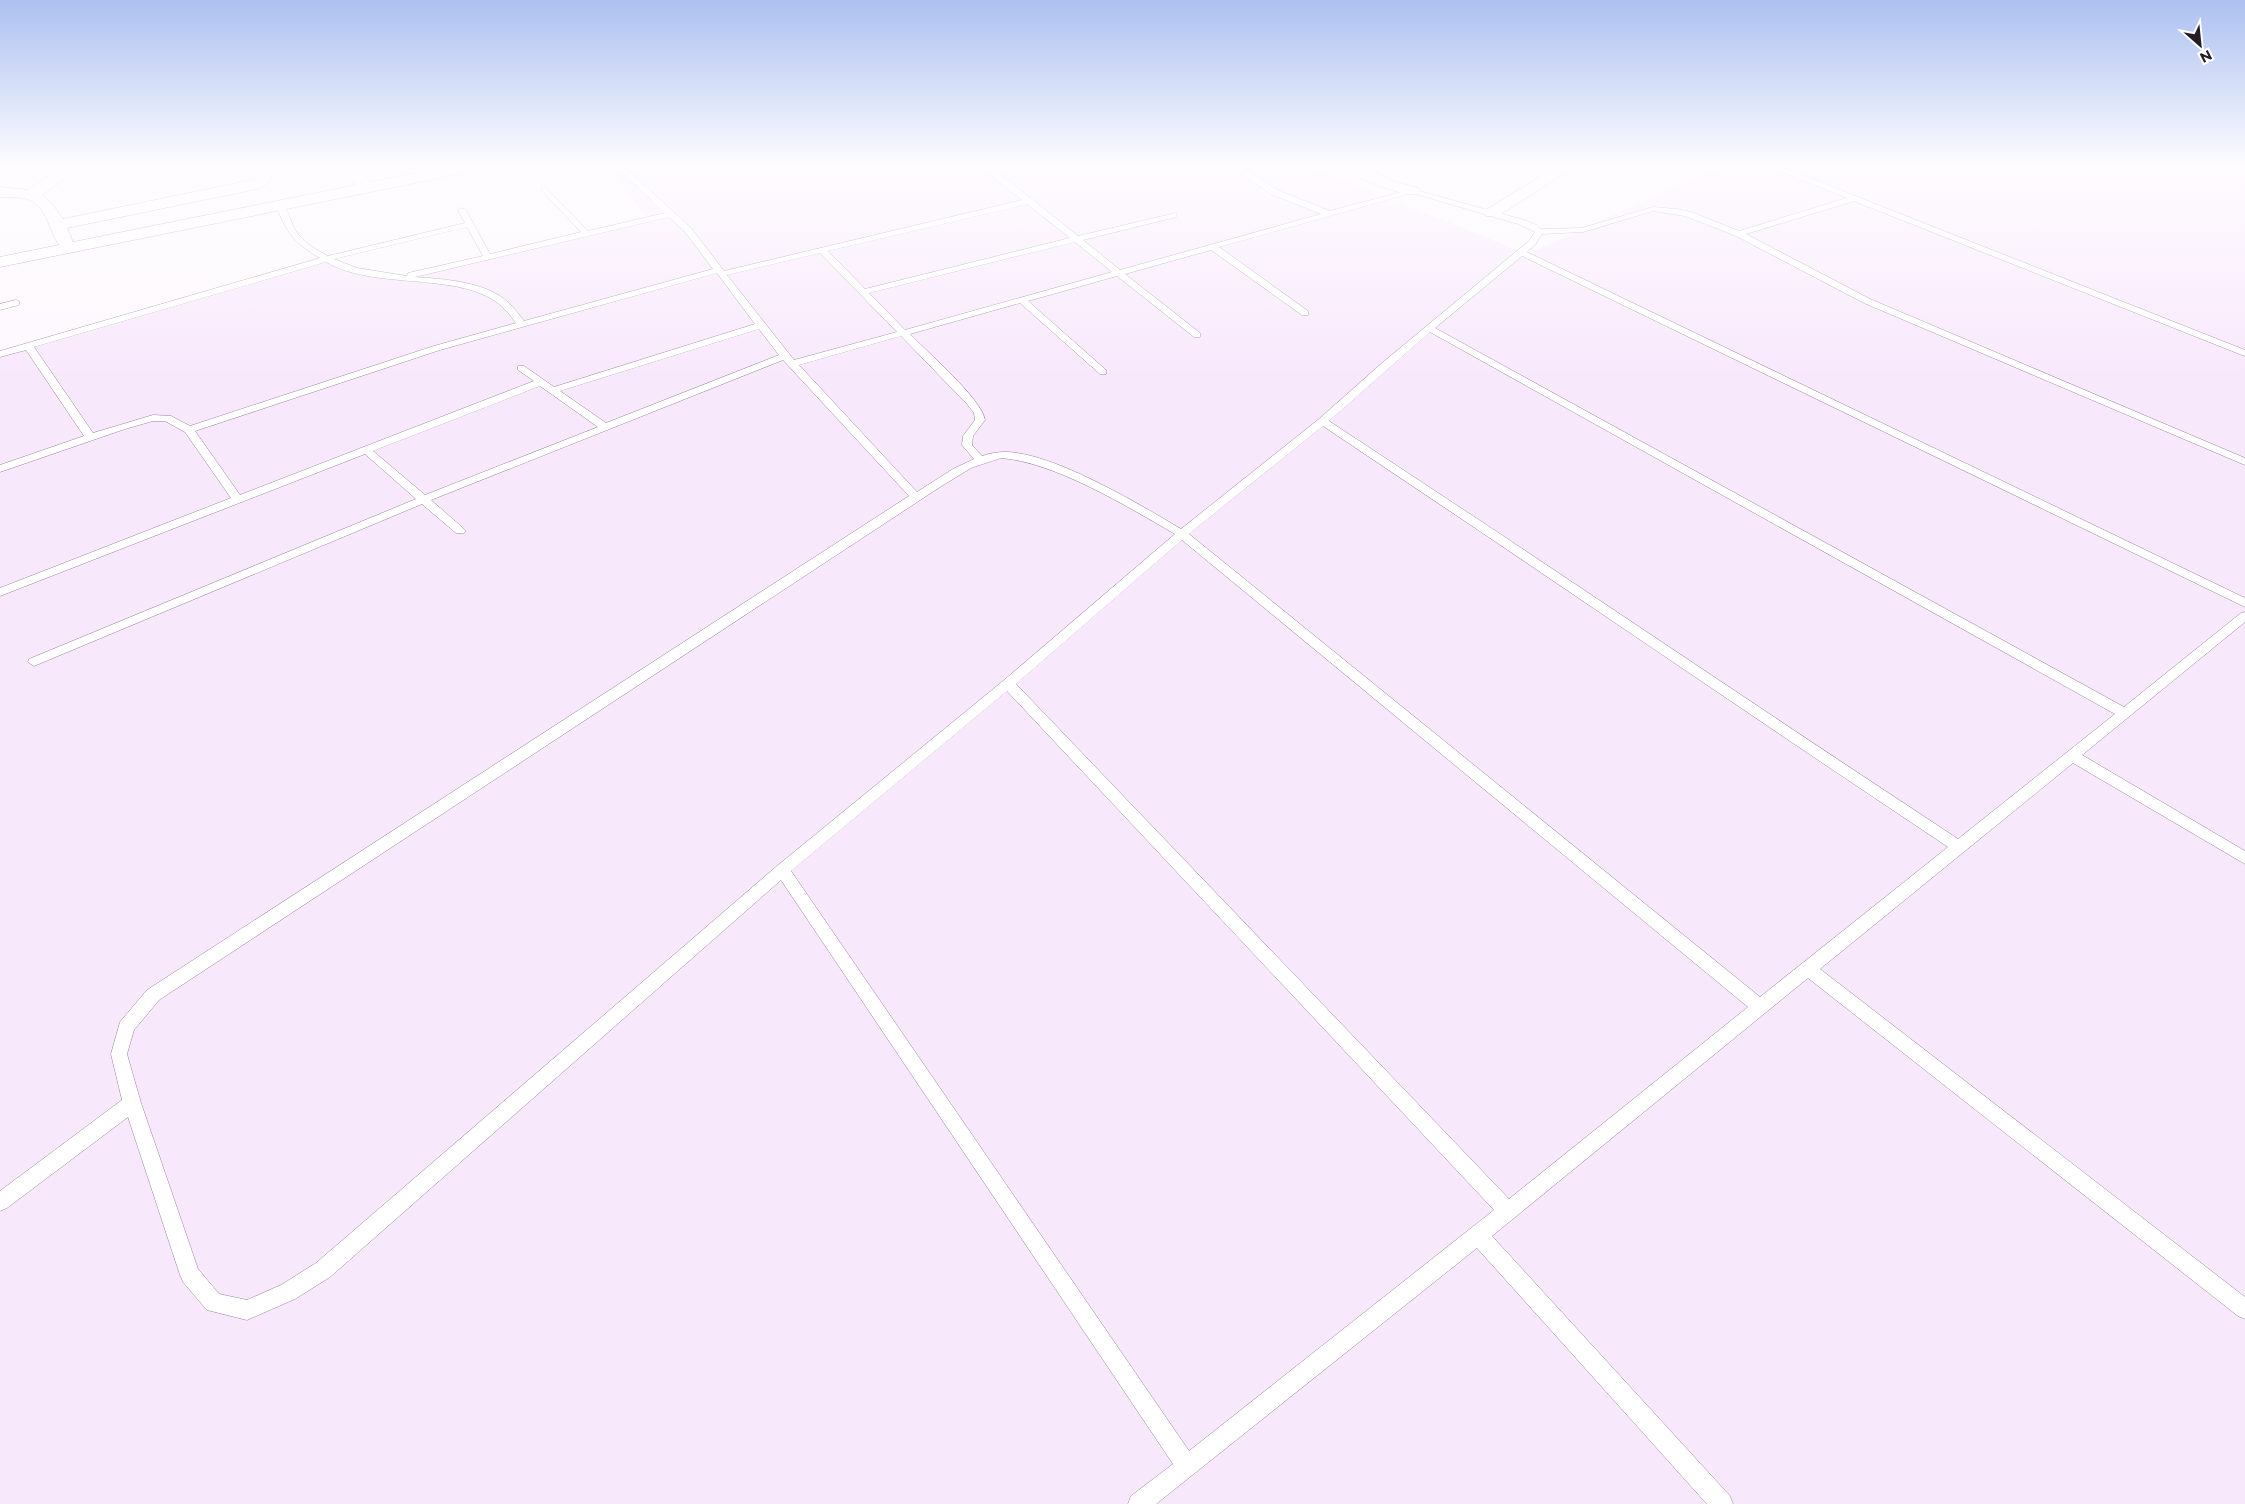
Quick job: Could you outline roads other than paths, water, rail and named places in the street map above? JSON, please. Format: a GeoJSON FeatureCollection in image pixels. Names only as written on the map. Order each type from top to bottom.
{"type":"FeatureCollection","features":[{"type":"Feature","properties":{"kind":"street"},"geometry":{"type":"LineString","coordinates":[[62,235],[67,249]]}},
{"type":"Feature","properties":{"kind":"street"},"geometry":{"type":"LineString","coordinates":[[0,262],[134,235]]}},
{"type":"Feature","properties":{"kind":"lane"},"geometry":{"type":"LineString","coordinates":[[294,235],[324,259],[373,276],[446,283],[478,290],[497,298],[522,324]]}},
{"type":"Feature","properties":{"kind":"lane"},"geometry":{"type":"LineString","coordinates":[[0,354],[324,259],[421,235]]}},
{"type":"Feature","properties":{"kind":"lane"},"geometry":{"type":"LineString","coordinates":[[476,235],[488,257]]}},
{"type":"Feature","properties":{"kind":"lane"},"geometry":{"type":"LineString","coordinates":[[400,278],[582,235]]}},
{"type":"Feature","properties":{"kind":"lane"},"geometry":{"type":"LineString","coordinates":[[692,235],[789,360],[916,497]]}},
{"type":"Feature","properties":{"kind":"lane"},"geometry":{"type":"LineString","coordinates":[[189,430],[437,348],[522,324],[721,272],[884,235]]}},
{"type":"Feature","properties":{"kind":"lane"},"geometry":{"type":"LineString","coordinates":[[1071,235],[1197,335]]}},
{"type":"Feature","properties":{"kind":"lane"},"geometry":{"type":"LineString","coordinates":[[864,292],[1091,235]]}},
{"type":"Feature","properties":{"kind":"lane"},"geometry":{"type":"LineString","coordinates":[[34,662],[422,500],[606,428],[789,360],[904,332],[1252,235]]}},
{"type":"Feature","properties":{"kind":"lane"},"geometry":{"type":"LineString","coordinates":[[1537,235],[1532,243],[1429,328],[1323,421],[1182,534],[1008,684],[782,870],[322,1270],[288,1292],[247,1310],[214,1303],[190,1275],[132,1103],[119,1054],[126,1027],[153,995],[916,497],[961,470],[1001,454],[1020,455],[1042,463],[1148,513],[1182,534],[1760,1007]]}},
{"type":"Feature","properties":{"kind":"lane"},"geometry":{"type":"LineString","coordinates":[[1741,235],[1867,301],[2245,462]]}},
{"type":"Feature","properties":{"kind":"lane"},"geometry":{"type":"LineString","coordinates":[[1944,235],[2245,353]]}},
{"type":"Feature","properties":{"kind":"lane"},"geometry":{"type":"LineString","coordinates":[[1212,246],[1305,313]]}},
{"type":"Feature","properties":{"kind":"lane"},"geometry":{"type":"LineString","coordinates":[[822,250],[971,402],[979,413],[980,420],[968,436],[967,445],[981,461]]}},
{"type":"Feature","properties":{"kind":"lane"},"geometry":{"type":"LineString","coordinates":[[1521,252],[2245,603]]}},
{"type":"Feature","properties":{"kind":"lane"},"geometry":{"type":"LineString","coordinates":[[1022,300],[1103,372]]}},
{"type":"Feature","properties":{"kind":"lane"},"geometry":{"type":"LineString","coordinates":[[0,307],[16,303]]}},
{"type":"Feature","properties":{"kind":"lane"},"geometry":{"type":"LineString","coordinates":[[553,390],[761,325]]}},
{"type":"Feature","properties":{"kind":"lane"},"geometry":{"type":"LineString","coordinates":[[1429,328],[2124,713]]}},
{"type":"Feature","properties":{"kind":"lane"},"geometry":{"type":"LineString","coordinates":[[28,346],[90,437]]}},
{"type":"Feature","properties":{"kind":"lane"},"geometry":{"type":"LineString","coordinates":[[521,368],[606,428]]}},
{"type":"Feature","properties":{"kind":"lane"},"geometry":{"type":"LineString","coordinates":[[0,592],[541,382]]}},
{"type":"Feature","properties":{"kind":"lane"},"geometry":{"type":"LineString","coordinates":[[0,469],[90,437],[153,418],[167,418],[189,430],[238,500]]}},
{"type":"Feature","properties":{"kind":"lane"},"geometry":{"type":"LineString","coordinates":[[1323,421],[1602,606],[1683,664],[1959,847]]}},
{"type":"Feature","properties":{"kind":"lane"},"geometry":{"type":"LineString","coordinates":[[366,450],[460,531]]}},
{"type":"Feature","properties":{"kind":"lane"},"geometry":{"type":"LineString","coordinates":[[1139,1504],[1508,1211],[2245,616]]}},
{"type":"Feature","properties":{"kind":"lane"},"geometry":{"type":"LineString","coordinates":[[1008,684],[1508,1211]]}},
{"type":"Feature","properties":{"kind":"lane"},"geometry":{"type":"LineString","coordinates":[[2072,756],[2245,858]]}},
{"type":"Feature","properties":{"kind":"lane"},"geometry":{"type":"LineString","coordinates":[[782,870],[1187,1466]]}},
{"type":"Feature","properties":{"kind":"lane"},"geometry":{"type":"LineString","coordinates":[[1808,969],[2245,1309]]}},
{"type":"Feature","properties":{"kind":"lane"},"geometry":{"type":"LineString","coordinates":[[0,1202],[132,1103]]}},
{"type":"Feature","properties":{"kind":"lane"},"geometry":{"type":"LineString","coordinates":[[1478,1235],[1722,1504]]}}]}
